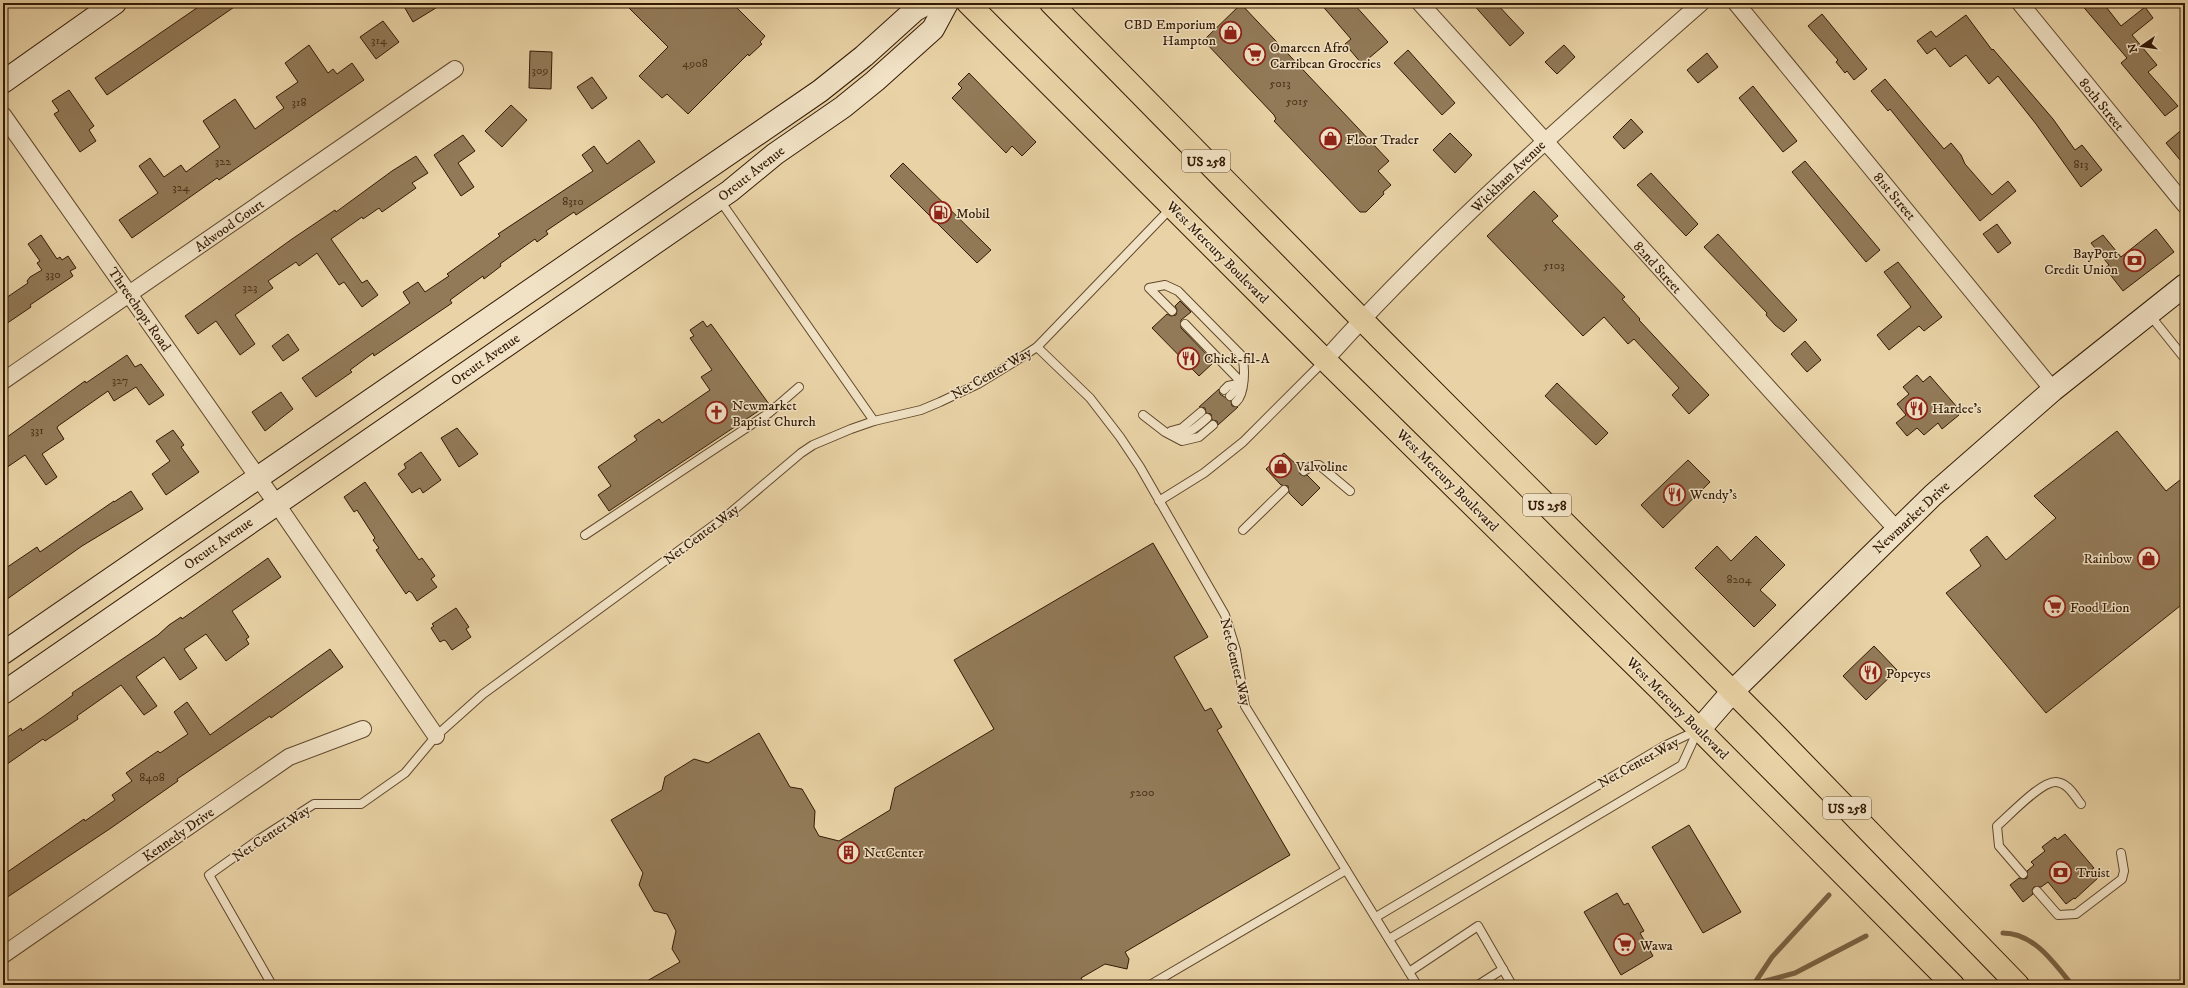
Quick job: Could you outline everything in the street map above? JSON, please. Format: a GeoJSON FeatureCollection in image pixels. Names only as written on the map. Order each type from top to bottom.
{"type":"FeatureCollection","features":[{"type":"Feature","properties":{"kind":"highway","name":"West Mercury Boulevard"},"geometry":{"type":"LineString","coordinates":[[968,3],[1173,206],[1325,360],[1699,730],[1953,985]]}},
{"type":"Feature","properties":{"kind":"highway","name":"US 258"},"geometry":{"type":"LineString","coordinates":[[1051,3],[1732,692],[2018,985]]}},
{"type":"Feature","properties":{"kind":"main road"},"geometry":{"type":"LineString","coordinates":[[3,82],[116,3]]}},
{"type":"Feature","properties":{"kind":"main road","name":"Orcutt Avenue"},"geometry":{"type":"LineString","coordinates":[[3,652],[820,91],[864,56],[915,10],[928,3]]}},
{"type":"Feature","properties":{"kind":"main road","name":"Orcutt Avenue"},"geometry":{"type":"LineString","coordinates":[[3,693],[718,199],[775,154],[843,107],[875,81],[933,29],[947,3]]}},
{"type":"Feature","properties":{"kind":"main road"},"geometry":{"type":"LineString","coordinates":[[659,240],[665,221],[672,213],[709,184],[711,174],[707,168]]}},
{"type":"Feature","properties":{"kind":"main road","name":"Newmarket Drive"},"geometry":{"type":"LineString","coordinates":[[1699,730],[1732,692],[1896,530],[2053,390],[2185,285]]}},
{"type":"Feature","properties":{"kind":"street","name":"82nd Street"},"geometry":{"type":"LineString","coordinates":[[1420,3],[1896,530]]}},
{"type":"Feature","properties":{"kind":"street","name":"Wickham Avenue"},"geometry":{"type":"LineString","coordinates":[[1325,360],[1362,319],[1544,141],[1701,3]]}},
{"type":"Feature","properties":{"kind":"street","name":"81st Street"},"geometry":{"type":"LineString","coordinates":[[1736,3],[2053,390]]}},
{"type":"Feature","properties":{"kind":"street","name":"80th Street"},"geometry":{"type":"LineString","coordinates":[[2020,3],[2185,204]]}},
{"type":"Feature","properties":{"kind":"street","name":"Adwood Court"},"geometry":{"type":"LineString","coordinates":[[3,381],[455,69]]}},
{"type":"Feature","properties":{"kind":"street","name":"Threechopt Road"},"geometry":{"type":"LineString","coordinates":[[3,115],[276,503]]}},
{"type":"Feature","properties":{"kind":"street"},"geometry":{"type":"LineString","coordinates":[[276,503],[436,736]]}},
{"type":"Feature","properties":{"kind":"street","name":"Kennedy Drive"},"geometry":{"type":"LineString","coordinates":[[3,955],[289,757],[362,729]]}},
{"type":"Feature","properties":{"kind":"lane"},"geometry":{"type":"LineString","coordinates":[[718,199],[874,421]]}},
{"type":"Feature","properties":{"kind":"lane"},"geometry":{"type":"LineString","coordinates":[[1037,347],[1173,206]]}},
{"type":"Feature","properties":{"kind":"lane"},"geometry":{"type":"LineString","coordinates":[[1172,311],[1149,288],[1165,285],[1178,291],[1242,355],[1246,369],[1242,383],[1241,397],[1236,402]]}},
{"type":"Feature","properties":{"kind":"lane"},"geometry":{"type":"LineString","coordinates":[[2144,318],[2185,359]]}},
{"type":"Feature","properties":{"kind":"lane"},"geometry":{"type":"LineString","coordinates":[[1185,324],[1242,383]]}},
{"type":"Feature","properties":{"kind":"lane","name":"Net Center Way"},"geometry":{"type":"LineString","coordinates":[[272,985],[209,875],[258,840],[314,804],[360,804],[405,773],[436,736],[488,691],[729,514],[801,453],[813,445],[874,421],[921,410],[940,402],[978,384],[1037,347],[1076,383],[1104,416],[1140,467],[1225,615],[1236,650],[1246,706],[1417,985]]}},
{"type":"Feature","properties":{"kind":"lane"},"geometry":{"type":"LineString","coordinates":[[1159,501],[1204,473],[1243,442],[1325,360]]}},
{"type":"Feature","properties":{"kind":"lane"},"geometry":{"type":"LineString","coordinates":[[1227,393],[1228,386],[1242,383]]}},
{"type":"Feature","properties":{"kind":"lane"},"geometry":{"type":"LineString","coordinates":[[585,535],[769,413],[799,386]]}},
{"type":"Feature","properties":{"kind":"lane"},"geometry":{"type":"LineString","coordinates":[[1143,415],[1165,432],[1182,441],[1192,440],[1199,437],[1207,418],[1182,428],[1165,432]]}},
{"type":"Feature","properties":{"kind":"lane"},"geometry":{"type":"LineString","coordinates":[[1304,471],[1313,465],[1319,465],[1350,492]]}},
{"type":"Feature","properties":{"kind":"lane"},"geometry":{"type":"LineString","coordinates":[[1243,530],[1284,490]]}},
{"type":"Feature","properties":{"kind":"lane","name":"Net Center Way"},"geometry":{"type":"LineString","coordinates":[[1376,917],[1664,746],[1699,730]]}},
{"type":"Feature","properties":{"kind":"lane","name":"Net Center Way"},"geometry":{"type":"LineString","coordinates":[[1389,939],[1682,765],[1699,730]]}},
{"type":"Feature","properties":{"kind":"lane"},"geometry":{"type":"LineString","coordinates":[[2023,874],[1999,846],[1997,826],[2045,784],[2056,782],[2069,788],[2081,804]]}},
{"type":"Feature","properties":{"kind":"lane"},"geometry":{"type":"LineString","coordinates":[[2037,891],[2058,915],[2076,914],[2122,879],[2124,871],[2121,853]]}},
{"type":"Feature","properties":{"kind":"lane"},"geometry":{"type":"LineString","coordinates":[[1150,985],[1346,870]]}},
{"type":"Feature","properties":{"kind":"lane"},"geometry":{"type":"LineString","coordinates":[[1409,972],[1478,926],[1512,985]]}},
{"type":"Feature","properties":{"kind":"lane"},"geometry":{"type":"LineString","coordinates":[[1478,985],[1503,970]]}},
{"type":"Feature","properties":{"kind":"building"},"geometry":{"type":"Polygon","coordinates":[[[204,3],[240,3],[107,95],[95,78],[204,3]]]}},
{"type":"Feature","properties":{"kind":"building"},"geometry":{"type":"Polygon","coordinates":[[[402,3],[444,3],[413,22],[402,3]]]}},
{"type":"Feature","properties":{"kind":"building"},"geometry":{"type":"Polygon","coordinates":[[[624,3],[732,3],[765,36],[760,42],[762,44],[749,56],[748,54],[688,114],[667,94],[662,98],[639,76],[668,47],[624,3]]]}},
{"type":"Feature","properties":{"kind":"building"},"geometry":{"type":"Polygon","coordinates":[[[1320,3],[1353,3],[1388,42],[1362,64],[1345,44],[1351,39],[1320,3]]]}},
{"type":"Feature","properties":{"kind":"building"},"geometry":{"type":"Polygon","coordinates":[[[1472,3],[1496,3],[1524,33],[1510,46],[1472,3]]]}},
{"type":"Feature","properties":{"kind":"building"},"geometry":{"type":"Polygon","coordinates":[[[2080,3],[2103,3],[2121,26],[2145,7],[2153,18],[2132,35],[2157,65],[2148,72],[2178,106],[2165,116],[2121,63],[2127,58],[2080,3]]]}},
{"type":"Feature","properties":{"kind":"building"},"geometry":{"type":"Polygon","coordinates":[[[1241,4],[1389,161],[1378,171],[1391,185],[1366,212],[1360,212],[1274,121],[1276,119],[1274,115],[1205,42],[1205,39],[1241,4]]]}},
{"type":"Feature","properties":{"kind":"building"},"geometry":{"type":"Polygon","coordinates":[[[1822,14],[1867,69],[1854,80],[1847,71],[1845,73],[1836,62],[1838,60],[1808,26],[1822,14]]]}},
{"type":"Feature","properties":{"kind":"building"},"geometry":{"type":"Polygon","coordinates":[[[1966,15],[1992,50],[1993,49],[2053,119],[2075,150],[2082,145],[2102,170],[2081,187],[2036,124],[1998,76],[1989,84],[1966,55],[1950,67],[1935,48],[1927,54],[1917,41],[1931,31],[1936,37],[1966,15]]]}},
{"type":"Feature","properties":{"kind":"building"},"geometry":{"type":"Polygon","coordinates":[[[383,21],[399,42],[376,59],[360,37],[383,21]]]}},
{"type":"Feature","properties":{"kind":"building"},"geometry":{"type":"Polygon","coordinates":[[[309,45],[328,73],[333,69],[337,74],[352,63],[364,80],[219,180],[217,178],[132,238],[119,220],[158,193],[139,166],[150,158],[164,177],[181,165],[186,172],[220,147],[203,121],[235,99],[255,129],[284,108],[276,97],[298,82],[285,63],[309,45]]]}},
{"type":"Feature","properties":{"kind":"building"},"geometry":{"type":"Polygon","coordinates":[[[1564,45],[1575,57],[1557,74],[1545,62],[1564,45]]]}},
{"type":"Feature","properties":{"kind":"building"},"geometry":{"type":"Polygon","coordinates":[[[1408,50],[1455,103],[1442,115],[1394,63],[1408,50]]]}},
{"type":"Feature","properties":{"kind":"building"},"geometry":{"type":"Polygon","coordinates":[[[530,51],[552,52],[551,89],[529,88],[530,51]]]}},
{"type":"Feature","properties":{"kind":"building"},"geometry":{"type":"Polygon","coordinates":[[[1707,53],[1718,67],[1698,83],[1687,70],[1707,53]]]}},
{"type":"Feature","properties":{"kind":"building"},"geometry":{"type":"Polygon","coordinates":[[[969,73],[1036,142],[1022,156],[1012,146],[1006,153],[952,98],[962,88],[958,84],[969,73]]]}},
{"type":"Feature","properties":{"kind":"building"},"geometry":{"type":"Polygon","coordinates":[[[592,77],[607,98],[592,109],[577,87],[592,77]]]}},
{"type":"Feature","properties":{"kind":"building"},"geometry":{"type":"Polygon","coordinates":[[[1885,79],[1944,149],[1951,143],[1961,155],[1965,164],[1992,195],[2008,181],[2016,191],[1980,221],[1890,109],[1888,111],[1871,91],[1885,79]]]}},
{"type":"Feature","properties":{"kind":"building"},"geometry":{"type":"Polygon","coordinates":[[[1753,86],[1797,141],[1783,152],[1739,98],[1753,86]]]}},
{"type":"Feature","properties":{"kind":"building"},"geometry":{"type":"Polygon","coordinates":[[[69,90],[94,126],[89,130],[96,141],[80,152],[54,114],[59,111],[52,101],[69,90]]]}},
{"type":"Feature","properties":{"kind":"building"},"geometry":{"type":"Polygon","coordinates":[[[511,105],[527,120],[502,147],[485,131],[511,105]]]}},
{"type":"Feature","properties":{"kind":"building"},"geometry":{"type":"Polygon","coordinates":[[[1631,119],[1643,132],[1624,149],[1613,137],[1631,119]]]}},
{"type":"Feature","properties":{"kind":"building"},"geometry":{"type":"Polygon","coordinates":[[[2185,127],[2185,166],[2166,143],[2185,127]]]}},
{"type":"Feature","properties":{"kind":"building"},"geometry":{"type":"Polygon","coordinates":[[[1450,133],[1472,155],[1455,173],[1433,150],[1450,133]]]}},
{"type":"Feature","properties":{"kind":"building"},"geometry":{"type":"Polygon","coordinates":[[[463,135],[475,151],[458,163],[474,187],[461,196],[434,155],[463,135]]]}},
{"type":"Feature","properties":{"kind":"building"},"geometry":{"type":"Polygon","coordinates":[[[639,140],[655,162],[576,215],[574,212],[546,231],[548,234],[537,242],[535,239],[500,264],[501,266],[484,279],[483,276],[450,300],[452,303],[374,356],[373,353],[350,370],[352,372],[316,397],[302,378],[410,303],[403,292],[418,282],[425,292],[449,276],[447,274],[500,236],[498,234],[593,171],[582,155],[594,146],[607,164],[639,140]]]}},
{"type":"Feature","properties":{"kind":"building"},"geometry":{"type":"Polygon","coordinates":[[[416,156],[428,173],[412,183],[416,188],[382,212],[379,208],[363,219],[362,217],[331,239],[362,283],[367,280],[378,295],[362,307],[344,282],[339,285],[317,253],[299,266],[296,262],[268,281],[273,288],[235,315],[255,344],[240,355],[216,321],[198,334],[185,316],[292,239],[335,210],[336,212],[392,171],[416,156]]]}},
{"type":"Feature","properties":{"kind":"building"},"geometry":{"type":"Polygon","coordinates":[[[1805,161],[1880,250],[1866,262],[1792,172],[1805,161]]]}},
{"type":"Feature","properties":{"kind":"building","name":"Mobil"},"geometry":{"type":"Polygon","coordinates":[[[903,163],[991,250],[977,263],[890,176],[903,163]]]}},
{"type":"Feature","properties":{"kind":"building"},"geometry":{"type":"Polygon","coordinates":[[[1651,173],[1698,224],[1686,236],[1637,185],[1651,173]]]}},
{"type":"Feature","properties":{"kind":"building"},"geometry":{"type":"Polygon","coordinates":[[[1534,191],[1558,216],[1552,221],[1625,297],[1622,299],[1640,319],[1639,320],[1709,395],[1689,414],[1672,395],[1679,388],[1634,339],[1628,344],[1604,317],[1583,336],[1487,236],[1534,191]]]}},
{"type":"Feature","properties":{"kind":"building"},"geometry":{"type":"Polygon","coordinates":[[[1997,224],[2011,243],[1998,253],[1983,234],[1997,224]]]}},
{"type":"Feature","properties":{"kind":"building","name":"BayPort Credit Union"},"geometry":{"type":"Polygon","coordinates":[[[2156,229],[2174,252],[2123,291],[2105,268],[2109,265],[2091,243],[2103,235],[2121,257],[2156,229]]]}},
{"type":"Feature","properties":{"kind":"building"},"geometry":{"type":"Polygon","coordinates":[[[1718,234],[1797,320],[1784,332],[1775,325],[1766,315],[1767,313],[1704,247],[1718,234]]]}},
{"type":"Feature","properties":{"kind":"building"},"geometry":{"type":"Polygon","coordinates":[[[41,235],[57,259],[60,257],[62,260],[68,256],[76,268],[70,271],[73,276],[30,305],[31,307],[3,326],[3,300],[28,283],[27,281],[30,277],[42,270],[37,263],[40,261],[28,244],[41,235]]]}},
{"type":"Feature","properties":{"kind":"building"},"geometry":{"type":"Polygon","coordinates":[[[1898,262],[1942,317],[1924,331],[1919,326],[1889,350],[1877,335],[1911,307],[1884,272],[1898,262]]]}},
{"type":"Feature","properties":{"kind":"building"},"geometry":{"type":"Polygon","coordinates":[[[1180,301],[1191,312],[1181,320],[1181,328],[1214,362],[1199,376],[1152,328],[1167,314],[1171,316],[1176,315],[1177,310],[1175,306],[1180,301]]]}},
{"type":"Feature","properties":{"kind":"building","name":"Newmarket Baptist Church"},"geometry":{"type":"Polygon","coordinates":[[[703,321],[707,327],[711,324],[769,404],[609,511],[598,495],[611,486],[598,467],[637,440],[634,436],[659,419],[662,423],[710,390],[701,377],[712,370],[690,338],[694,336],[690,330],[703,321]]]}},
{"type":"Feature","properties":{"kind":"building"},"geometry":{"type":"Polygon","coordinates":[[[288,334],[299,350],[283,361],[272,346],[288,334]]]}},
{"type":"Feature","properties":{"kind":"building"},"geometry":{"type":"Polygon","coordinates":[[[1805,341],[1821,360],[1807,372],[1791,354],[1805,341]]]}},
{"type":"Feature","properties":{"kind":"building"},"geometry":{"type":"Polygon","coordinates":[[[127,355],[135,367],[141,364],[164,395],[149,405],[136,387],[114,401],[108,391],[58,426],[57,428],[64,439],[42,454],[57,477],[46,485],[25,455],[3,470],[3,440],[85,381],[86,383],[127,355]]]}},
{"type":"Feature","properties":{"kind":"building"},"geometry":{"type":"Polygon","coordinates":[[[1917,375],[1923,382],[1930,376],[1957,407],[1954,409],[1959,415],[1942,429],[1938,423],[1924,435],[1917,428],[1907,436],[1896,423],[1906,415],[1897,404],[1909,394],[1903,387],[1917,375]]]}},
{"type":"Feature","properties":{"kind":"building"},"geometry":{"type":"Polygon","coordinates":[[[1557,383],[1608,433],[1596,445],[1545,396],[1557,383]]]}},
{"type":"Feature","properties":{"kind":"building"},"geometry":{"type":"Polygon","coordinates":[[[1219,389],[1220,394],[1231,401],[1232,406],[1238,407],[1218,425],[1217,421],[1212,420],[1211,414],[1206,413],[1205,408],[1199,407],[1219,389]]]}},
{"type":"Feature","properties":{"kind":"building"},"geometry":{"type":"Polygon","coordinates":[[[281,392],[293,409],[265,431],[252,412],[281,392]]]}},
{"type":"Feature","properties":{"kind":"building"},"geometry":{"type":"Polygon","coordinates":[[[457,428],[478,454],[459,467],[441,438],[457,428]]]}},
{"type":"Feature","properties":{"kind":"building"},"geometry":{"type":"Polygon","coordinates":[[[173,430],[184,445],[181,447],[199,472],[166,495],[152,474],[170,461],[156,441],[173,430]]]}},
{"type":"Feature","properties":{"kind":"building","name":"Food Lion"},"geometry":{"type":"Polygon","coordinates":[[[2117,431],[2166,491],[2185,476],[2185,602],[2046,713],[1946,593],[1981,566],[1970,550],[1987,536],[2006,560],[2056,518],[2034,496],[2117,431]]]}},
{"type":"Feature","properties":{"kind":"building"},"geometry":{"type":"Polygon","coordinates":[[[421,452],[441,480],[423,493],[420,488],[412,493],[398,474],[406,468],[404,464],[421,452]]]}},
{"type":"Feature","properties":{"kind":"building"},"geometry":{"type":"Polygon","coordinates":[[[1284,453],[1300,468],[1300,474],[1304,476],[1307,475],[1320,488],[1302,506],[1289,493],[1288,486],[1281,485],[1266,469],[1284,453]]]}},
{"type":"Feature","properties":{"kind":"building","name":"Wendy's"},"geometry":{"type":"Polygon","coordinates":[[[1688,460],[1710,482],[1663,528],[1641,505],[1688,460]]]}},
{"type":"Feature","properties":{"kind":"building"},"geometry":{"type":"Polygon","coordinates":[[[365,482],[419,560],[422,558],[435,576],[431,579],[437,587],[417,601],[409,591],[406,594],[376,550],[379,548],[373,540],[375,538],[357,510],[354,512],[344,497],[365,482]]]}},
{"type":"Feature","properties":{"kind":"building"},"geometry":{"type":"Polygon","coordinates":[[[131,491],[143,509],[82,546],[3,602],[3,570],[37,547],[40,552],[131,491]]]}},
{"type":"Feature","properties":{"kind":"building"},"geometry":{"type":"Polygon","coordinates":[[[1756,536],[1785,565],[1760,590],[1776,605],[1754,627],[1695,568],[1717,546],[1731,561],[1756,536]]]}},
{"type":"Feature","properties":{"kind":"building"},"geometry":{"type":"Polygon","coordinates":[[[1153,543],[1208,637],[1174,657],[1205,711],[1211,708],[1222,727],[1217,730],[1290,855],[1125,952],[1129,959],[1127,969],[1105,964],[1081,978],[1085,985],[640,985],[680,962],[672,949],[676,931],[667,914],[654,911],[639,885],[643,873],[611,820],[662,790],[665,777],[694,759],[708,763],[759,733],[790,787],[802,789],[815,811],[814,827],[819,836],[839,841],[890,810],[895,788],[994,729],[954,660],[1153,543]]]}},
{"type":"Feature","properties":{"kind":"building"},"geometry":{"type":"Polygon","coordinates":[[[268,558],[281,577],[232,611],[249,637],[246,639],[249,644],[226,661],[206,634],[184,649],[197,668],[180,680],[164,657],[136,677],[157,706],[144,715],[121,685],[77,716],[78,719],[45,741],[43,739],[3,767],[3,740],[21,728],[22,731],[44,716],[73,695],[72,693],[158,635],[169,625],[181,617],[182,619],[268,558]]]}},
{"type":"Feature","properties":{"kind":"building"},"geometry":{"type":"Polygon","coordinates":[[[456,608],[469,627],[466,629],[471,637],[452,650],[446,641],[444,640],[440,642],[431,628],[434,626],[432,624],[456,608]]]}},
{"type":"Feature","properties":{"kind":"building","name":"Popeyes"},"geometry":{"type":"Polygon","coordinates":[[[1874,646],[1897,670],[1866,700],[1843,676],[1874,646]]]}},
{"type":"Feature","properties":{"kind":"building"},"geometry":{"type":"Polygon","coordinates":[[[330,649],[343,667],[271,718],[270,716],[177,779],[178,781],[111,828],[3,900],[3,875],[84,819],[85,821],[115,800],[112,795],[132,781],[126,773],[158,751],[160,753],[188,734],[174,712],[187,702],[210,735],[330,649]]]}},
{"type":"Feature","properties":{"kind":"building","name":"Wawa"},"geometry":{"type":"Polygon","coordinates":[[[1689,825],[1741,912],[1703,933],[1652,847],[1689,825]]]}},
{"type":"Feature","properties":{"kind":"building","name":"Truist"},"geometry":{"type":"Polygon","coordinates":[[[2065,834],[2094,868],[2092,869],[2099,877],[2075,899],[2074,898],[2066,904],[2048,882],[2041,887],[2034,887],[2032,890],[2033,894],[2023,902],[2010,885],[2019,878],[2027,878],[2027,871],[2034,865],[2031,862],[2045,851],[2042,847],[2055,837],[2057,840],[2065,834]]]}},
{"type":"Feature","properties":{"kind":"building","name":"Wawa"},"geometry":{"type":"Polygon","coordinates":[[[1617,893],[1624,905],[1628,903],[1644,931],[1640,933],[1653,956],[1621,975],[1584,912],[1617,893]]]}},
{"type":"Feature","properties":{"kind":"waterway"},"geometry":{"type":"LineString","coordinates":[[1754,984],[1772,957],[1829,895]]}},
{"type":"Feature","properties":{"kind":"waterway"},"geometry":{"type":"LineString","coordinates":[[2003,933],[2014,934],[2034,944],[2050,959],[2072,985]]}},
{"type":"Feature","properties":{"kind":"waterway"},"geometry":{"type":"LineString","coordinates":[[1754,984],[1795,973],[1866,936]]}},
{"type":"Feature","properties":{"kind":"place","name":"CBD Emporium Hampton"},"geometry":{"type":"Point","coordinates":[1231,32]}},
{"type":"Feature","properties":{"kind":"place","name":"Omareen Afro Carribean Groceries"},"geometry":{"type":"Point","coordinates":[1254,55]}},
{"type":"Feature","properties":{"kind":"place","name":"Floor Trader"},"geometry":{"type":"Point","coordinates":[1330,139]}},
{"type":"Feature","properties":{"kind":"place","name":"Mobil"},"geometry":{"type":"Point","coordinates":[940,213]}},
{"type":"Feature","properties":{"kind":"place","name":"BayPort Credit Union"},"geometry":{"type":"Point","coordinates":[2134,261]}},
{"type":"Feature","properties":{"kind":"place","name":"Chick-fil-A"},"geometry":{"type":"Point","coordinates":[1188,358]}},
{"type":"Feature","properties":{"kind":"place","name":"Hardee's"},"geometry":{"type":"Point","coordinates":[1917,408]}},
{"type":"Feature","properties":{"kind":"place","name":"Newmarket Baptist Church"},"geometry":{"type":"Point","coordinates":[717,413]}},
{"type":"Feature","properties":{"kind":"place","name":"Valvoline"},"geometry":{"type":"Point","coordinates":[1281,466]}},
{"type":"Feature","properties":{"kind":"place","name":"Wendy's"},"geometry":{"type":"Point","coordinates":[1675,494]}},
{"type":"Feature","properties":{"kind":"place","name":"Rainbow"},"geometry":{"type":"Point","coordinates":[2148,558]}},
{"type":"Feature","properties":{"kind":"place","name":"Food Lion"},"geometry":{"type":"Point","coordinates":[2054,607]}},
{"type":"Feature","properties":{"kind":"place","name":"Popeyes"},"geometry":{"type":"Point","coordinates":[1870,673]}},
{"type":"Feature","properties":{"kind":"place","name":"NetCenter"},"geometry":{"type":"Point","coordinates":[848,852]}},
{"type":"Feature","properties":{"kind":"place","name":"Truist"},"geometry":{"type":"Point","coordinates":[2061,872]}},
{"type":"Feature","properties":{"kind":"place","name":"Wawa"},"geometry":{"type":"Point","coordinates":[1625,945]}}]}
